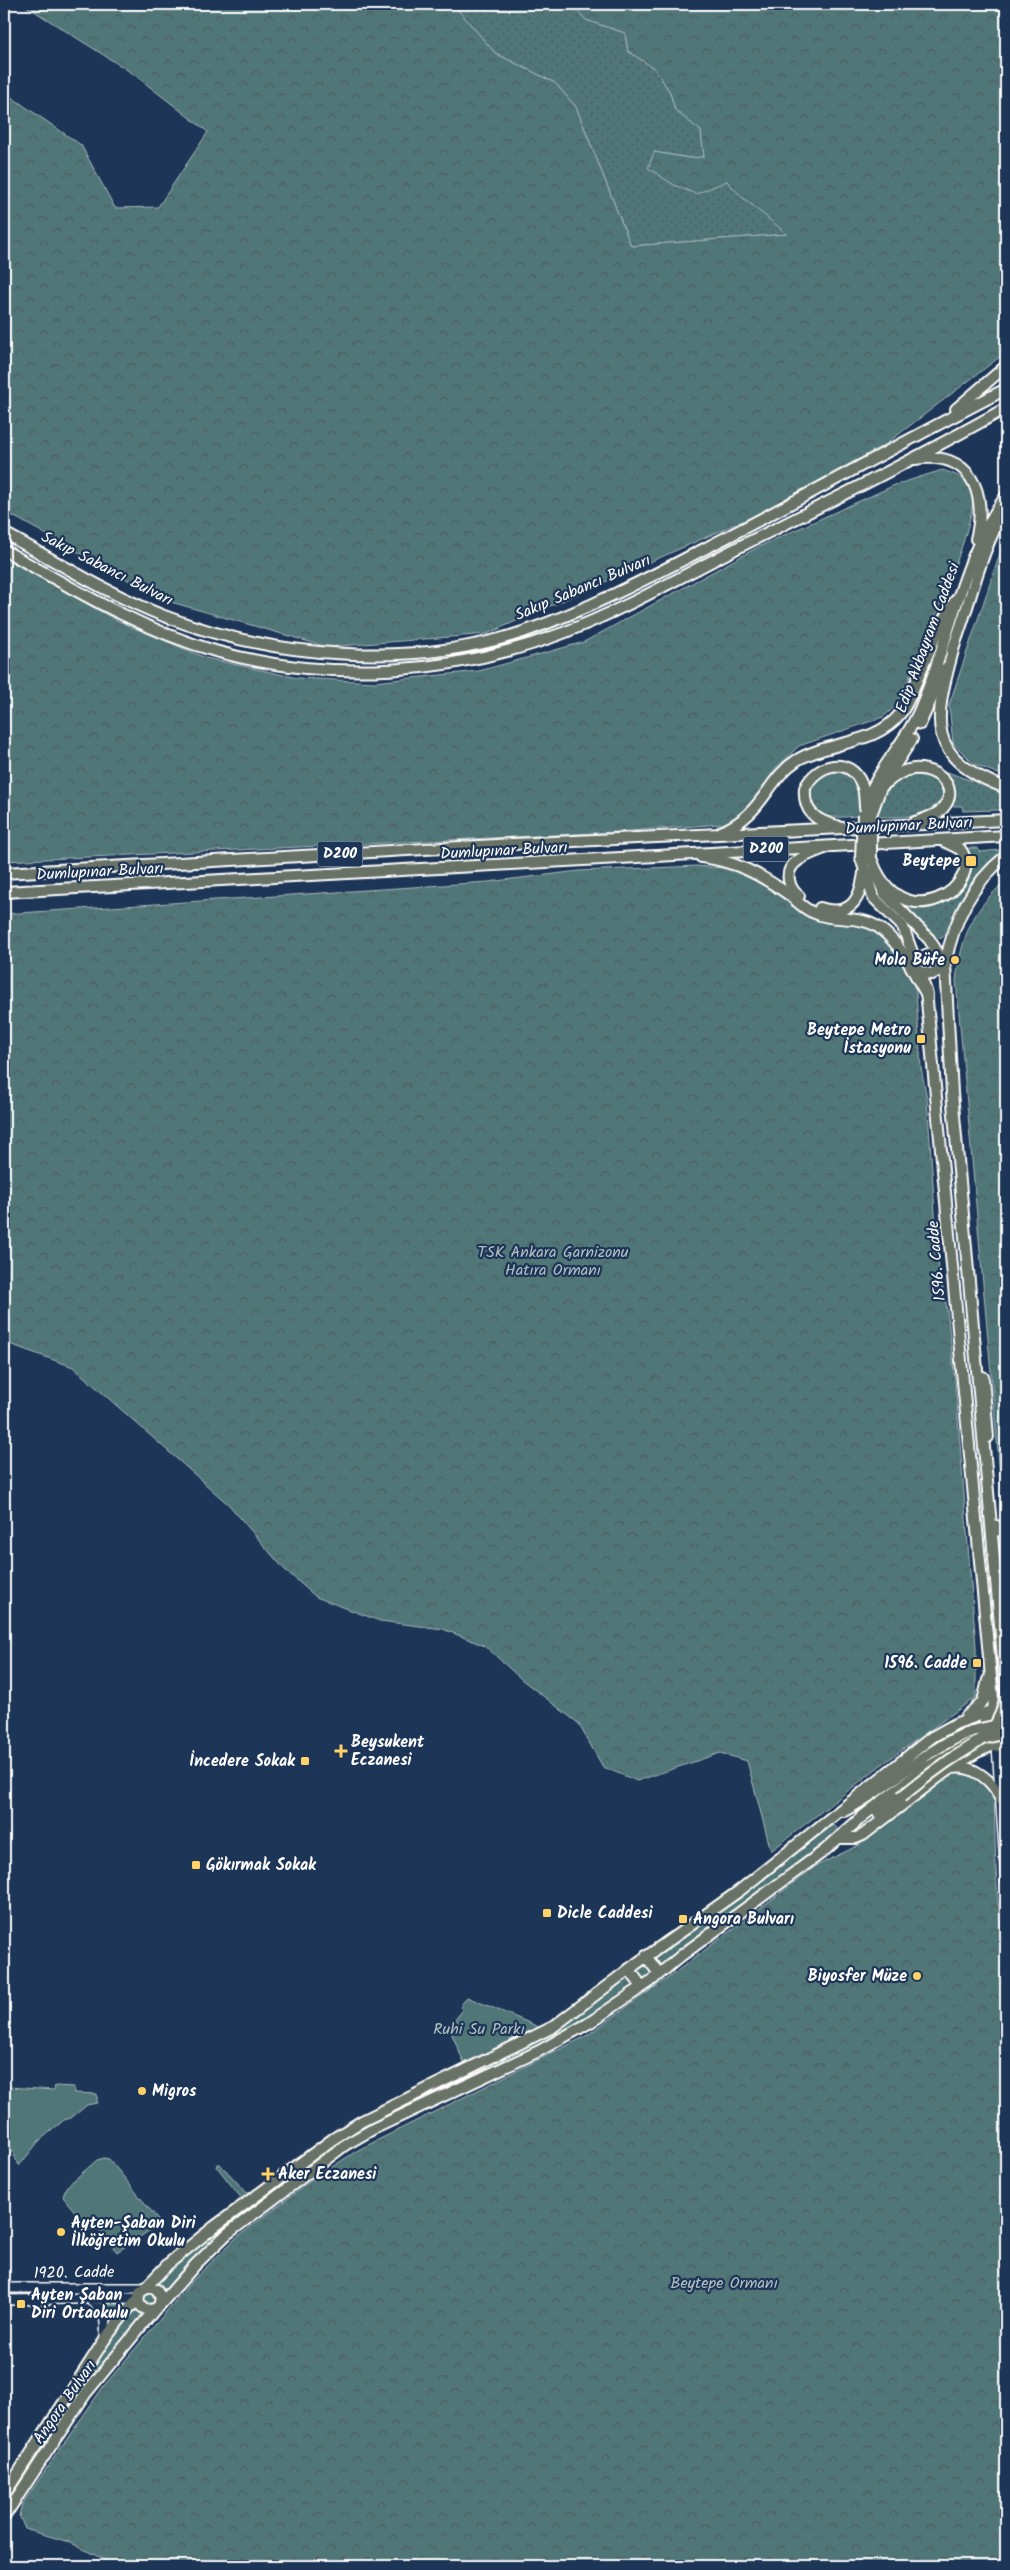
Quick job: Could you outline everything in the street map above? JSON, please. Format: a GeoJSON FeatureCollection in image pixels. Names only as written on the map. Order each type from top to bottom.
{"type":"FeatureCollection","features":[{"type":"Feature","properties":{"kind":"main road"},"geometry":{"type":"LineString","coordinates":[[941,421],[1006,366]]}},
{"type":"Feature","properties":{"kind":"main road","name":"Sakıp Sabancı Bulvarı"},"geometry":{"type":"LineString","coordinates":[[4,533],[132,602],[216,633],[317,653],[413,652],[468,645],[521,632],[619,593],[843,476],[941,421],[1006,389]]}},
{"type":"Feature","properties":{"kind":"main road","name":"Sakıp Sabancı Bulvarı"},"geometry":{"type":"LineString","coordinates":[[4,550],[130,620],[163,634],[216,651],[262,662],[320,671],[354,672],[466,662],[520,648],[566,632],[626,604],[907,461],[1006,408]]}},
{"type":"Feature","properties":{"kind":"main road"},"geometry":{"type":"LineString","coordinates":[[907,461],[926,458],[945,460],[962,469],[975,484],[981,509],[970,567]]}},
{"type":"Feature","properties":{"kind":"main road","name":"Edip Akbayram Caddesi"},"geometry":{"type":"LineString","coordinates":[[866,812],[874,785],[909,733],[922,704],[984,532],[1006,496]]}},
{"type":"Feature","properties":{"kind":"main road","name":"Edip Akbayram Caddesi"},"geometry":{"type":"LineString","coordinates":[[866,812],[873,804],[928,710],[955,643],[993,532],[1006,507]]}},
{"type":"Feature","properties":{"kind":"main road"},"geometry":{"type":"LineString","coordinates":[[715,835],[750,815],[784,772],[796,761],[873,733],[893,722],[907,703],[945,620],[960,596]]}},
{"type":"Feature","properties":{"kind":"main road"},"geometry":{"type":"LineString","coordinates":[[955,643],[940,706],[940,727],[944,742],[950,754],[973,774],[1006,788]]}},
{"type":"Feature","properties":{"kind":"main road"},"geometry":{"type":"LineString","coordinates":[[851,829],[818,820],[808,810],[804,796],[808,781],[814,774],[826,767],[833,766],[852,772],[862,786],[866,812],[866,858],[893,894],[908,901],[938,900],[957,884],[967,866],[966,858],[960,849],[941,839]]}},
{"type":"Feature","properties":{"kind":"main road"},"geometry":{"type":"LineString","coordinates":[[882,787],[907,770],[920,768],[933,771],[946,783],[949,793],[942,810],[906,826]]}},
{"type":"Feature","properties":{"kind":"main road","name":"Dumlupınar Bulvarı"},"geometry":{"type":"LineString","coordinates":[[4,873],[1006,820]]}},
{"type":"Feature","properties":{"kind":"main road","name":"Dumlupınar Bulvarı"},"geometry":{"type":"LineString","coordinates":[[4,892],[675,855],[834,844],[1006,836]]}},
{"type":"Feature","properties":{"kind":"main road"},"geometry":{"type":"LineString","coordinates":[[834,844],[809,855],[791,867],[788,876],[793,892],[816,907],[833,912],[839,911],[854,904],[858,897],[864,873]]}},
{"type":"Feature","properties":{"kind":"main road"},"geometry":{"type":"LineString","coordinates":[[675,855],[738,864],[766,878],[810,912],[832,919],[861,920],[879,928],[902,948],[927,995]]}},
{"type":"Feature","properties":{"kind":"main road"},"geometry":{"type":"LineString","coordinates":[[936,950],[922,957],[919,968],[935,973],[945,966],[952,934],[962,908],[982,878],[1006,856]]}},
{"type":"Feature","properties":{"kind":"main road","name":"1596. Cadde"},"geometry":{"type":"LineString","coordinates":[[866,858],[864,873],[871,892],[878,904],[898,919],[904,927],[927,995],[986,1632],[998,1710]]}},
{"type":"Feature","properties":{"kind":"main road","name":"1596. Cadde"},"geometry":{"type":"LineString","coordinates":[[866,858],[882,891],[926,935],[945,966],[952,1087],[977,1354],[982,1448],[1006,1692],[998,1710],[985,1720],[984,1731],[999,1746],[1000,1798],[1006,1880]]}},
{"type":"Feature","properties":{"kind":"main road","name":"1596. Cadde"},"geometry":{"type":"LineString","coordinates":[[977,1354],[985,1389],[1006,1625]]}},
{"type":"Feature","properties":{"kind":"main road"},"geometry":{"type":"LineString","coordinates":[[986,1632],[989,1638],[996,1644],[1001,1642],[1006,1631]]}},
{"type":"Feature","properties":{"kind":"main road"},"geometry":{"type":"LineString","coordinates":[[961,1722],[975,1711],[986,1696],[988,1652]]}},
{"type":"Feature","properties":{"kind":"main road","name":"Angora Bulvarı"},"geometry":{"type":"LineString","coordinates":[[837,1815],[850,1801],[910,1753],[961,1722],[998,1710],[995,1726],[984,1739],[948,1760],[857,1832],[841,1838]]}},
{"type":"Feature","properties":{"kind":"main road"},"geometry":{"type":"LineString","coordinates":[[961,1722],[976,1726],[981,1744],[977,1752]]}},
{"type":"Feature","properties":{"kind":"main road"},"geometry":{"type":"LineString","coordinates":[[974,1736],[1006,1723]]}},
{"type":"Feature","properties":{"kind":"main road"},"geometry":{"type":"LineString","coordinates":[[974,1736],[1006,1733]]}},
{"type":"Feature","properties":{"kind":"main road","name":"Angora Bulvarı"},"geometry":{"type":"LineString","coordinates":[[4,2494],[105,2339],[138,2299],[140,2292],[183,2251],[352,2126],[553,2027],[646,1956],[739,1891],[837,1815],[874,1793],[931,1751],[948,1741],[974,1736]]}},
{"type":"Feature","properties":{"kind":"main road","name":"Angora Bulvarı"},"geometry":{"type":"LineString","coordinates":[[4,2517],[86,2393],[196,2264],[227,2234],[346,2145],[373,2129],[571,2034],[642,1987],[750,1904],[841,1838],[863,1816],[924,1769],[956,1750],[974,1736]]}},
{"type":"Feature","properties":{"kind":"main road","name":"Angora Bulvarı"},"geometry":{"type":"LineString","coordinates":[[841,1838],[856,1838],[863,1835],[952,1768],[977,1752],[999,1746]]}},
{"type":"Feature","properties":{"kind":"main road"},"geometry":{"type":"LineString","coordinates":[[952,1768],[965,1767],[977,1773],[992,1783],[1000,1798]]}},
{"type":"Feature","properties":{"kind":"main road"},"geometry":{"type":"LineString","coordinates":[[646,1956],[659,1974]]}},
{"type":"Feature","properties":{"kind":"main road"},"geometry":{"type":"LineString","coordinates":[[629,1969],[642,1987]]}},
{"type":"Feature","properties":{"kind":"main road","name":"1920. Cadde"},"geometry":{"type":"LineString","coordinates":[[4,2288],[146,2288]]}},
{"type":"Feature","properties":{"kind":"main road"},"geometry":{"type":"LineString","coordinates":[[29,2288],[30,2300]]}},
{"type":"Feature","properties":{"kind":"main road"},"geometry":{"type":"LineString","coordinates":[[40,2288],[41,2300]]}},
{"type":"Feature","properties":{"kind":"main road"},"geometry":{"type":"LineString","coordinates":[[138,2299],[145,2310],[158,2307],[162,2300],[159,2291],[153,2288],[146,2288]]}},
{"type":"Feature","properties":{"kind":"main road","name":"1920. Cadde"},"geometry":{"type":"LineString","coordinates":[[4,2300],[138,2299]]}},
{"type":"Feature","properties":{"kind":"main road"},"geometry":{"type":"LineString","coordinates":[[91,2300],[100,2308],[104,2315],[105,2339]]}},
{"type":"Feature","properties":{"kind":"green space"},"geometry":{"type":"Polygon","coordinates":[[[23,4],[453,4],[495,53],[555,83],[576,107],[631,246],[787,234],[741,196],[727,181],[696,194],[674,185],[648,168],[654,152],[689,158],[704,157],[701,131],[675,110],[670,92],[655,69],[628,51],[625,33],[586,20],[571,4],[1006,4],[1006,348],[1001,356],[886,444],[754,516],[487,634],[327,647],[164,600],[4,511],[4,92],[81,145],[115,208],[158,207],[208,132],[132,73],[23,4]]]}},
{"type":"Feature","properties":{"kind":"green space"},"geometry":{"type":"Polygon","coordinates":[[[453,4],[571,4],[586,20],[625,33],[628,51],[655,69],[670,92],[675,110],[701,131],[704,157],[689,158],[654,152],[727,181],[741,196],[788,234],[631,246],[576,107],[555,83],[495,53],[453,4]]]}},
{"type":"Feature","properties":{"kind":"green space"},"geometry":{"type":"Polygon","coordinates":[[[942,470],[966,482],[972,491],[972,507],[967,531],[957,561],[898,704],[883,717],[799,746],[775,769],[756,798],[739,818],[722,824],[617,832],[4,861],[4,558],[118,621],[206,658],[297,678],[374,682],[479,671],[584,642],[760,546],[895,485],[942,470]]]}},
{"type":"Feature","properties":{"kind":"green space"},"geometry":{"type":"Polygon","coordinates":[[[1006,536],[1006,777],[974,764],[953,743],[949,705],[1006,536]]]}},
{"type":"Feature","properties":{"kind":"green space"},"geometry":{"type":"Polygon","coordinates":[[[828,770],[839,771],[852,778],[858,790],[859,816],[826,816],[820,814],[809,805],[809,786],[828,770]]]}},
{"type":"Feature","properties":{"kind":"green space"},"geometry":{"type":"Polygon","coordinates":[[[947,772],[1006,793],[1006,812],[998,810],[963,811],[962,806],[950,806],[953,791],[947,772]]]}},
{"type":"Feature","properties":{"kind":"green space"},"geometry":{"type":"Polygon","coordinates":[[[912,775],[928,777],[937,782],[943,796],[939,804],[933,810],[914,816],[874,817],[879,801],[886,790],[896,782],[912,775]]]}},
{"type":"Feature","properties":{"kind":"green space"},"geometry":{"type":"Polygon","coordinates":[[[961,848],[978,848],[979,852],[1001,850],[1001,853],[968,889],[946,933],[942,938],[936,939],[900,902],[923,904],[961,883],[961,848]]]}},
{"type":"Feature","properties":{"kind":"green space","name":"TSK Ankara Garnizonu Hatıra Ormanı"},"geometry":{"type":"Polygon","coordinates":[[[697,866],[748,870],[815,916],[833,923],[863,924],[889,938],[912,976],[916,992],[921,1068],[927,1098],[939,1271],[947,1309],[955,1380],[976,1647],[976,1697],[881,1765],[771,1851],[747,1761],[720,1753],[637,1781],[603,1767],[578,1723],[521,1679],[485,1646],[443,1629],[380,1621],[316,1597],[284,1569],[229,1505],[73,1367],[4,1342],[4,914],[488,882],[579,871],[697,866]]]}},
{"type":"Feature","properties":{"kind":"green space"},"geometry":{"type":"Polygon","coordinates":[[[1006,881],[1006,1542],[956,980],[961,950],[970,925],[984,903],[1006,881]]]}},
{"type":"Feature","properties":{"kind":"green space","name":"Beytepe Ormanı"},"geometry":{"type":"Polygon","coordinates":[[[954,1772],[969,1773],[994,1792],[998,1895],[1002,1933],[1006,1943],[1006,2566],[106,2566],[105,2560],[69,2542],[25,2529],[19,2515],[22,2504],[103,2387],[192,2281],[236,2238],[309,2182],[358,2150],[586,2036],[672,1975],[816,1866],[859,1845],[899,1811],[954,1772]]]}},
{"type":"Feature","properties":{"kind":"green space"},"geometry":{"type":"Polygon","coordinates":[[[834,1825],[839,1831],[660,1967],[653,1957],[834,1825]]]}},
{"type":"Feature","properties":{"kind":"green space"},"geometry":{"type":"Polygon","coordinates":[[[642,1966],[646,1966],[650,1972],[646,1978],[642,1978],[638,1974],[638,1970],[642,1966]]]}},
{"type":"Feature","properties":{"kind":"green space"},"geometry":{"type":"Polygon","coordinates":[[[626,1977],[634,1986],[571,2029],[375,2123],[222,2232],[189,2264],[167,2291],[157,2282],[197,2246],[348,2135],[558,2030],[626,1977]]]}},
{"type":"Feature","properties":{"kind":"green space","name":"Ruhi Su Parkı"},"geometry":{"type":"Polygon","coordinates":[[[467,1997],[539,2027],[464,2063],[449,2027],[462,2011],[461,2005],[467,1997]]]}},
{"type":"Feature","properties":{"kind":"green space"},"geometry":{"type":"Polygon","coordinates":[[[4,2081],[8,2082],[8,2087],[54,2090],[55,2086],[74,2087],[74,2093],[97,2094],[97,2103],[87,2105],[71,2118],[64,2120],[39,2141],[19,2166],[9,2144],[4,2142],[4,2081]]]}},
{"type":"Feature","properties":{"kind":"green space"},"geometry":{"type":"Polygon","coordinates":[[[109,2159],[161,2223],[117,2252],[96,2226],[90,2230],[63,2197],[66,2187],[97,2160],[109,2159]]]}},
{"type":"Feature","properties":{"kind":"green space"},"geometry":{"type":"Polygon","coordinates":[[[218,2164],[248,2194],[242,2199],[217,2167],[218,2164]]]}},
{"type":"Feature","properties":{"kind":"green space"},"geometry":{"type":"Polygon","coordinates":[[[134,2290],[129,2297],[43,2297],[43,2292],[134,2290]]]}},
{"type":"Feature","properties":{"kind":"green space"},"geometry":{"type":"Polygon","coordinates":[[[152,2293],[155,2294],[155,2304],[148,2305],[145,2304],[144,2297],[145,2294],[152,2293]]]}},
{"type":"Feature","properties":{"kind":"green space"},"geometry":{"type":"Polygon","coordinates":[[[99,2302],[124,2303],[108,2323],[99,2302]]]}},
{"type":"Feature","properties":{"kind":"green space"},"geometry":{"type":"Polygon","coordinates":[[[135,2306],[145,2315],[77,2398],[4,2509],[4,2503],[109,2341],[135,2306]]]}},
{"type":"Feature","properties":{"kind":"place","name":"Beytepe"},"geometry":{"type":"Point","coordinates":[971,861]}},
{"type":"Feature","properties":{"kind":"place","name":"Mola Büfe"},"geometry":{"type":"Point","coordinates":[955,960]}},
{"type":"Feature","properties":{"kind":"place","name":"Beytepe Metro İstasyonu"},"geometry":{"type":"Point","coordinates":[921,1039]}},
{"type":"Feature","properties":{"kind":"place","name":"1596. Cadde"},"geometry":{"type":"Point","coordinates":[977,1663]}},
{"type":"Feature","properties":{"kind":"place","name":"Beysukent Eczanesi"},"geometry":{"type":"Point","coordinates":[341,1751]}},
{"type":"Feature","properties":{"kind":"place","name":"İncedere Sokak"},"geometry":{"type":"Point","coordinates":[305,1761]}},
{"type":"Feature","properties":{"kind":"place","name":"Gökırmak Sokak"},"geometry":{"type":"Point","coordinates":[196,1865]}},
{"type":"Feature","properties":{"kind":"place","name":"Dicle Caddesi"},"geometry":{"type":"Point","coordinates":[547,1913]}},
{"type":"Feature","properties":{"kind":"place","name":"Angora Bulvarı"},"geometry":{"type":"Point","coordinates":[683,1919]}},
{"type":"Feature","properties":{"kind":"place","name":"Biyosfer Müze"},"geometry":{"type":"Point","coordinates":[917,1976]}},
{"type":"Feature","properties":{"kind":"place","name":"Migros"},"geometry":{"type":"Point","coordinates":[142,2091]}},
{"type":"Feature","properties":{"kind":"place","name":"Aker Eczanesi"},"geometry":{"type":"Point","coordinates":[268,2174]}},
{"type":"Feature","properties":{"kind":"place","name":"Ayten-Şaban Diri İlköğretim Okulu"},"geometry":{"type":"Point","coordinates":[61,2232]}},
{"type":"Feature","properties":{"kind":"place","name":"Ayten Şaban Diri Ortaokulu"},"geometry":{"type":"Point","coordinates":[21,2304]}}]}
